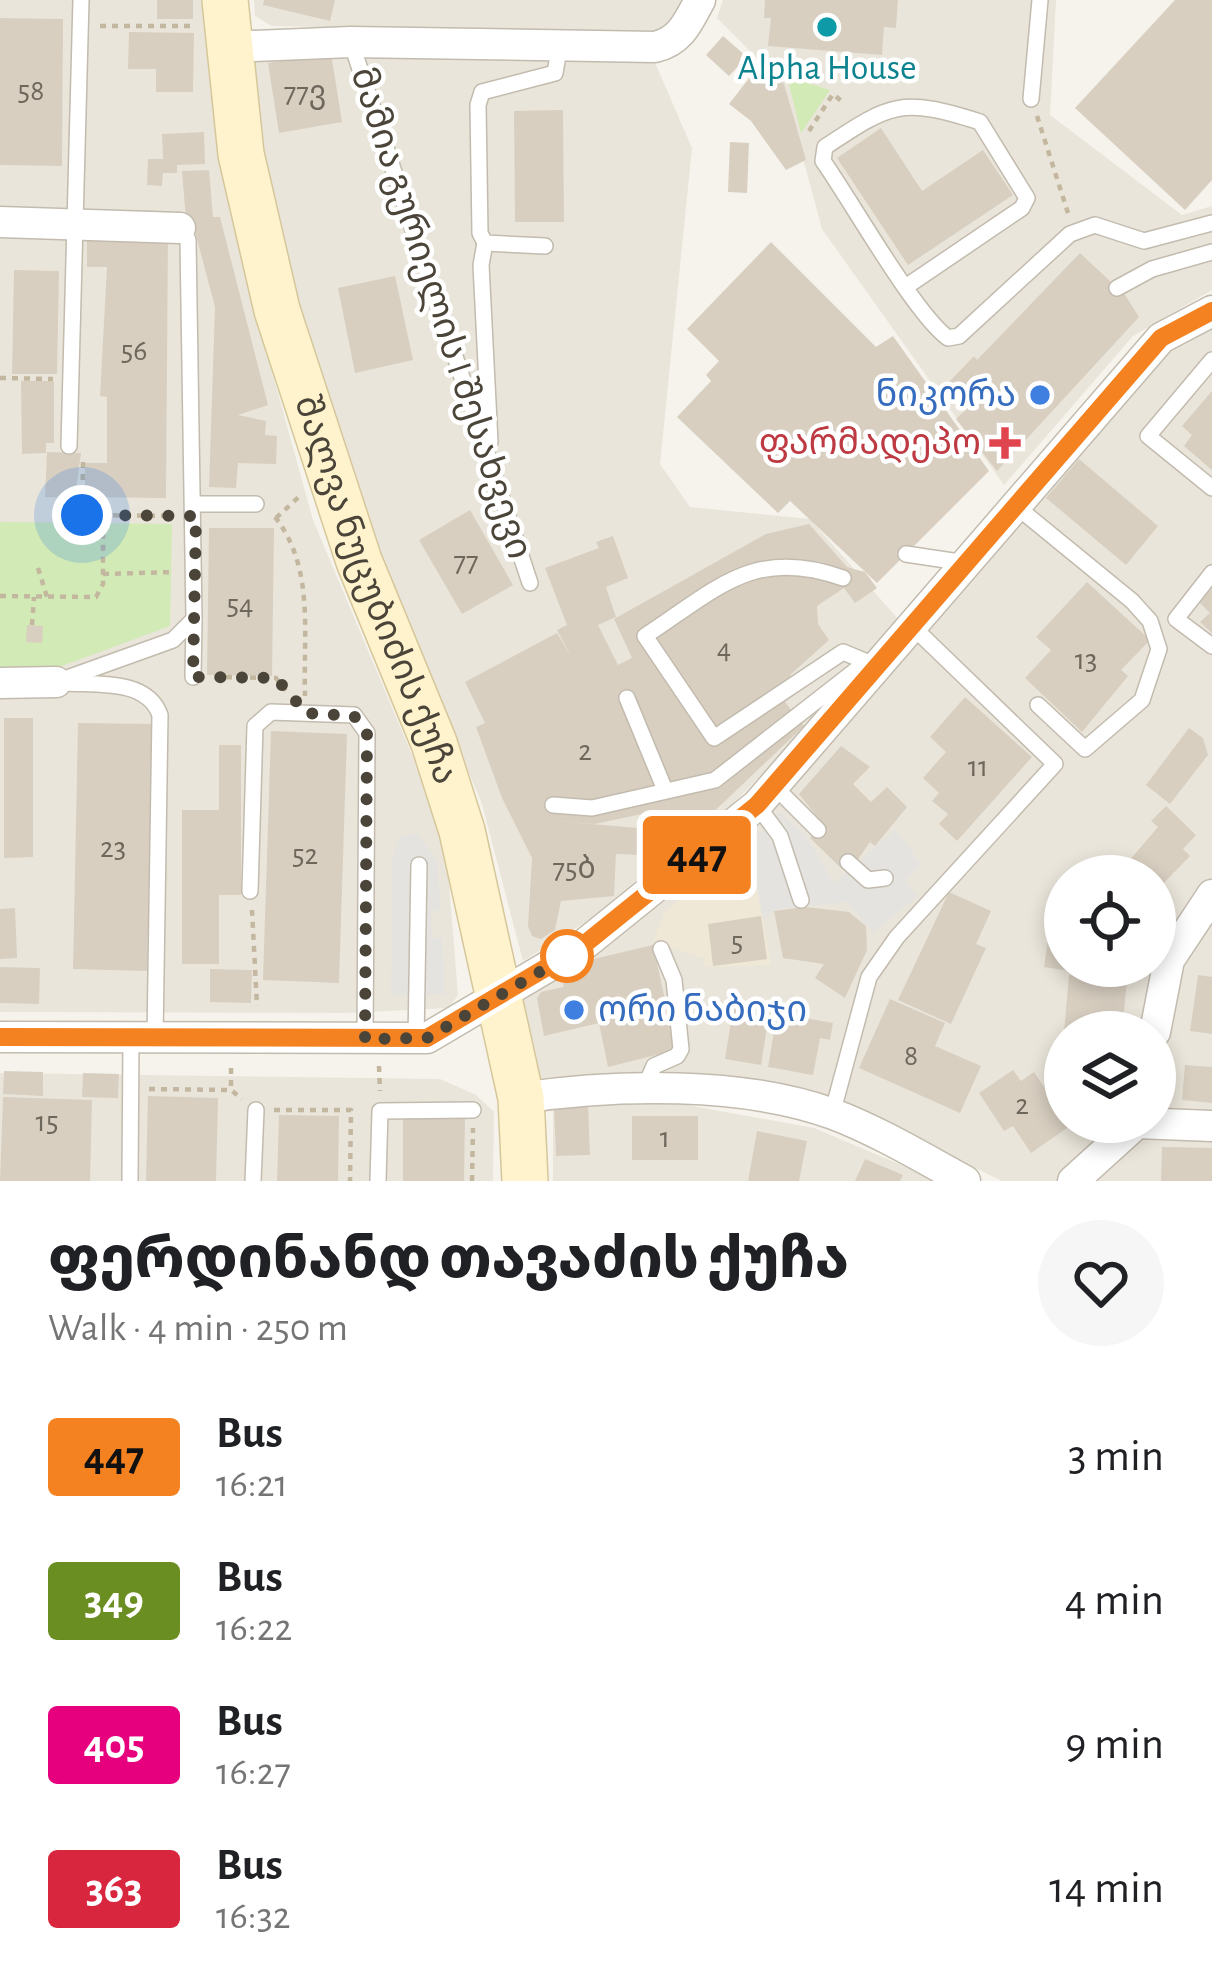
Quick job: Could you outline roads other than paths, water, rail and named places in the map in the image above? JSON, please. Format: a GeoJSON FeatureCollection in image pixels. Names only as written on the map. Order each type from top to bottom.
{"type":"FeatureCollection","features":[{"type":"Feature","properties":{"kind":"main road","name":"შალვა ნუცუბიძის ქუჩა"},"geometry":{"type":"LineString","coordinates":[[216,24],[249,196],[302,399],[359,561],[434,743],[462,831],[521,1098],[525,1181]]}},
{"type":"Feature","properties":{"kind":"street"},"geometry":{"type":"LineString","coordinates":[[216,24],[351,42],[670,44],[700,0]]}},
{"type":"Feature","properties":{"kind":"street"},"geometry":{"type":"LineString","coordinates":[[0,222],[180,228]]}},
{"type":"Feature","properties":{"kind":"street"},"geometry":{"type":"LineString","coordinates":[[0,1037],[416,1039],[450,1028],[631,911],[765,795],[1161,338],[1212,311]]}},
{"type":"Feature","properties":{"kind":"street"},"geometry":{"type":"LineString","coordinates":[[0,683],[56,682]]}},
{"type":"Feature","properties":{"kind":"street"},"geometry":{"type":"LineString","coordinates":[[1159,1011],[1169,960],[1212,895]]}},
{"type":"Feature","properties":{"kind":"street"},"geometry":{"type":"LineString","coordinates":[[521,1098],[645,1087],[724,1093],[832,1114],[965,1181]]}},
{"type":"Feature","properties":{"kind":"street"},"geometry":{"type":"LineString","coordinates":[[1176,1124],[1212,1126]]}},
{"type":"Feature","properties":{"kind":"street"},"geometry":{"type":"LineString","coordinates":[[1073,1181],[1114,1143]]}},
{"type":"Feature","properties":{"kind":"lane"},"geometry":{"type":"LineString","coordinates":[[69,446],[81,0]]}},
{"type":"Feature","properties":{"kind":"lane"},"geometry":{"type":"LineString","coordinates":[[1031,99],[1040,0]]}},
{"type":"Feature","properties":{"kind":"lane","name":"მამია გურიელის I შესახვევი"},"geometry":{"type":"LineString","coordinates":[[351,42],[530,583]]}},
{"type":"Feature","properties":{"kind":"lane"},"geometry":{"type":"LineString","coordinates":[[492,469],[482,312],[482,92],[555,74],[560,43]]}},
{"type":"Feature","properties":{"kind":"lane"},"geometry":{"type":"LineString","coordinates":[[907,286],[1022,208],[1028,198],[980,122],[899,106],[884,108],[822,153],[907,286],[938,331],[958,336],[1070,233],[1095,225],[1144,241],[1212,223]]}},
{"type":"Feature","properties":{"kind":"lane"},"geometry":{"type":"LineString","coordinates":[[180,228],[188,240],[196,510],[193,677]]}},
{"type":"Feature","properties":{"kind":"lane"},"geometry":{"type":"LineString","coordinates":[[485,243],[545,246]]}},
{"type":"Feature","properties":{"kind":"lane"},"geometry":{"type":"LineString","coordinates":[[1118,289],[1152,269],[1212,252]]}},
{"type":"Feature","properties":{"kind":"lane"},"geometry":{"type":"LineString","coordinates":[[1212,361],[1148,436],[1212,488]]}},
{"type":"Feature","properties":{"kind":"lane"},"geometry":{"type":"LineString","coordinates":[[196,510],[256,504]]}},
{"type":"Feature","properties":{"kind":"lane"},"geometry":{"type":"LineString","coordinates":[[1017,507],[1132,601],[1150,621],[1159,649],[1142,700],[1084,748],[1038,705]]}},
{"type":"Feature","properties":{"kind":"lane"},"geometry":{"type":"LineString","coordinates":[[906,554],[966,562]]}},
{"type":"Feature","properties":{"kind":"lane"},"geometry":{"type":"LineString","coordinates":[[553,806],[592,808],[665,790],[692,789],[715,780],[871,668],[843,652],[714,738],[645,636],[745,571],[801,562],[843,578]]}},
{"type":"Feature","properties":{"kind":"lane"},"geometry":{"type":"LineString","coordinates":[[1212,573],[1176,619],[1212,646]]}},
{"type":"Feature","properties":{"kind":"lane"},"geometry":{"type":"LineString","coordinates":[[56,682],[173,640],[194,619]]}},
{"type":"Feature","properties":{"kind":"lane"},"geometry":{"type":"LineString","coordinates":[[832,1114],[869,977],[897,937],[1055,764],[914,628]]}},
{"type":"Feature","properties":{"kind":"lane"},"geometry":{"type":"LineString","coordinates":[[56,682],[136,688],[155,701],[160,715],[143,1038],[131,1088],[130,1181]]}},
{"type":"Feature","properties":{"kind":"lane"},"geometry":{"type":"LineString","coordinates":[[627,698],[665,790]]}},
{"type":"Feature","properties":{"kind":"lane"},"geometry":{"type":"LineString","coordinates":[[250,891],[255,726],[271,712],[354,716],[367,733],[365,1039]]}},
{"type":"Feature","properties":{"kind":"lane"},"geometry":{"type":"LineString","coordinates":[[765,795],[818,830]]}},
{"type":"Feature","properties":{"kind":"lane"},"geometry":{"type":"LineString","coordinates":[[765,795],[801,900]]}},
{"type":"Feature","properties":{"kind":"lane"},"geometry":{"type":"LineString","coordinates":[[848,862],[868,880],[885,878]]}},
{"type":"Feature","properties":{"kind":"lane"},"geometry":{"type":"LineString","coordinates":[[416,1039],[419,865]]}},
{"type":"Feature","properties":{"kind":"lane"},"geometry":{"type":"LineString","coordinates":[[645,1087],[654,1066],[677,1056],[681,1048],[674,980],[661,950]]}},
{"type":"Feature","properties":{"kind":"lane"},"geometry":{"type":"LineString","coordinates":[[253,1181],[256,1110]]}},
{"type":"Feature","properties":{"kind":"lane"},"geometry":{"type":"LineString","coordinates":[[378,1181],[380,1111],[473,1110]]}},
{"type":"Feature","properties":{"kind":"place","name":"Alpha House"},"geometry":{"type":"Point","coordinates":[827,27]}},
{"type":"Feature","properties":{"kind":"place","name":"ნიკორა"},"geometry":{"type":"Point","coordinates":[1040,395]}},
{"type":"Feature","properties":{"kind":"place","name":"ფარმადეპო"},"geometry":{"type":"Point","coordinates":[1005,443]}},
{"type":"Feature","properties":{"kind":"place","name":"ორი ნაბიჯი"},"geometry":{"type":"Point","coordinates":[574,1010]}}]}
